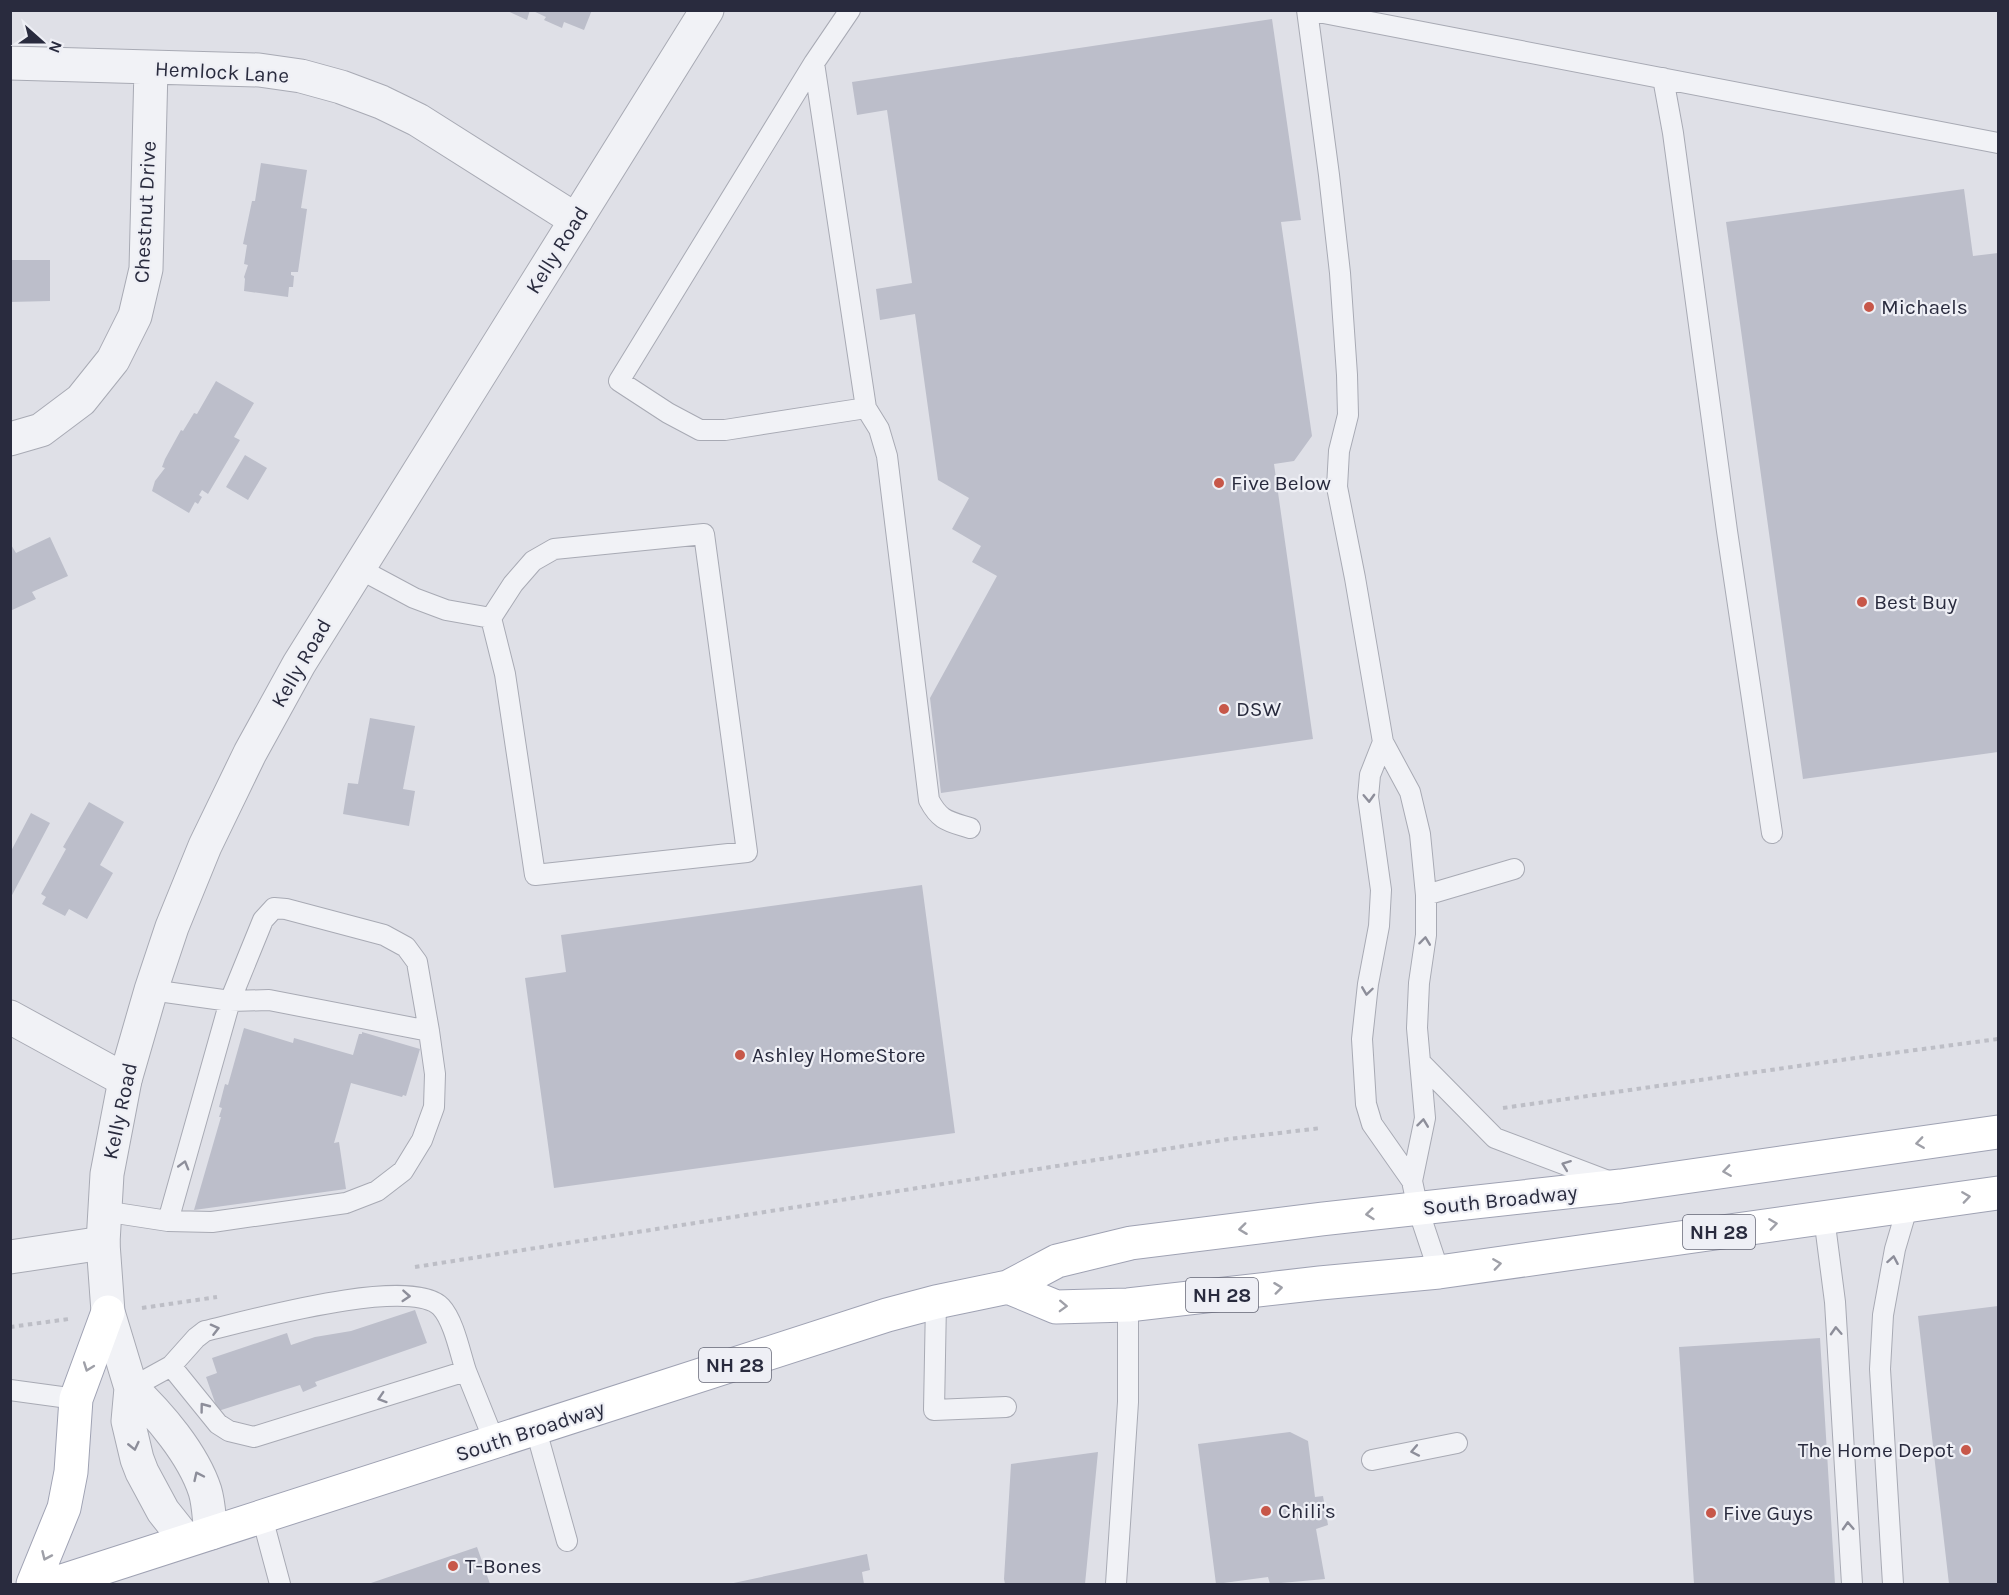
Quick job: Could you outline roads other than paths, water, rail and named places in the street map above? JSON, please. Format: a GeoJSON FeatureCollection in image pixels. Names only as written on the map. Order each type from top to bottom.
{"type":"FeatureCollection","features":[{"type":"Feature","properties":{"kind":"main road","name":"South Broadway"},"geometry":{"type":"LineString","coordinates":[[53,1584],[887,1315],[1008,1287],[1058,1261],[1131,1243],[1415,1195],[1621,1186],[1998,1132]]}},
{"type":"Feature","properties":{"kind":"main road","name":"NH 28"},"geometry":{"type":"LineString","coordinates":[[1008,1287],[1056,1307],[1128,1305],[1439,1272],[1998,1193]]}},
{"type":"Feature","properties":{"kind":"main road"},"geometry":{"type":"LineString","coordinates":[[33,1584],[64,1508],[71,1472],[76,1399],[108,1312]]}},
{"type":"Feature","properties":{"kind":"street","name":"Kelly Road"},"geometry":{"type":"LineString","coordinates":[[199,1537],[163,1510],[137,1459],[128,1421],[131,1388],[108,1312],[103,1211],[113,1134],[125,1080],[151,990],[172,927],[205,846],[250,753],[299,664],[707,10]]}},
{"type":"Feature","properties":{"kind":"street","name":"Hemlock Lane"},"geometry":{"type":"LineString","coordinates":[[10,63],[260,70],[301,76],[341,87],[381,102],[418,120],[576,220]]}},
{"type":"Feature","properties":{"kind":"street","name":"Chestnut Drive"},"geometry":{"type":"LineString","coordinates":[[10,439],[41,430],[81,400],[113,360],[135,316],[146,269],[151,68]]}},
{"type":"Feature","properties":{"kind":"street"},"geometry":{"type":"LineString","coordinates":[[10,1017],[125,1080]]}},
{"type":"Feature","properties":{"kind":"street"},"geometry":{"type":"LineString","coordinates":[[10,1257],[103,1243]]}},
{"type":"Feature","properties":{"kind":"street","name":"Kelly Road"},"geometry":{"type":"LineString","coordinates":[[131,1388],[151,1407],[189,1457],[204,1491],[199,1537]]}},
{"type":"Feature","properties":{"kind":"lane"},"geometry":{"type":"LineString","coordinates":[[850,10],[814,63],[618,381],[668,413],[700,430],[725,429],[866,408]]}},
{"type":"Feature","properties":{"kind":"lane"},"geometry":{"type":"LineString","coordinates":[[1415,1195],[1425,1118],[1417,1028],[1426,935],[1426,895],[1420,834],[1410,792],[1383,742],[1337,487],[1339,451],[1348,415],[1347,375],[1340,273],[1308,10],[1998,143]]}},
{"type":"Feature","properties":{"kind":"lane"},"geometry":{"type":"LineString","coordinates":[[814,63],[866,408],[879,429],[887,456],[929,800],[936,813],[951,822],[970,828]]}},
{"type":"Feature","properties":{"kind":"lane"},"geometry":{"type":"LineString","coordinates":[[1663,78],[1675,145],[1727,531],[1772,833]]}},
{"type":"Feature","properties":{"kind":"lane"},"geometry":{"type":"LineString","coordinates":[[704,534],[747,852],[535,875],[505,674],[491,618],[513,584],[533,561],[554,549],[704,534]]}},
{"type":"Feature","properties":{"kind":"lane"},"geometry":{"type":"LineString","coordinates":[[358,567],[414,598],[446,610],[491,618]]}},
{"type":"Feature","properties":{"kind":"lane"},"geometry":{"type":"LineString","coordinates":[[1383,742],[1370,775],[1368,797],[1381,890],[1379,926],[1368,984],[1362,1039],[1366,1104],[1372,1124],[1415,1195],[1439,1272]]}},
{"type":"Feature","properties":{"kind":"lane"},"geometry":{"type":"LineString","coordinates":[[1426,895],[1514,869]]}},
{"type":"Feature","properties":{"kind":"lane"},"geometry":{"type":"LineString","coordinates":[[103,1211],[168,1221],[212,1222],[346,1203],[377,1191],[403,1171],[422,1140],[434,1107],[435,1074],[417,962],[406,947],[384,935],[286,909],[274,908],[263,920],[230,1001],[168,1221]]}},
{"type":"Feature","properties":{"kind":"lane"},"geometry":{"type":"LineString","coordinates":[[151,990],[230,1001],[269,1000],[429,1031]]}},
{"type":"Feature","properties":{"kind":"lane"},"geometry":{"type":"LineString","coordinates":[[1420,1062],[1495,1138],[1621,1186]]}},
{"type":"Feature","properties":{"kind":"lane"},"geometry":{"type":"LineString","coordinates":[[1893,1584],[1880,1370],[1883,1315],[1895,1249],[1908,1205]]}},
{"type":"Feature","properties":{"kind":"lane"},"geometry":{"type":"LineString","coordinates":[[1824,1217],[1835,1302],[1852,1584]]}},
{"type":"Feature","properties":{"kind":"lane"},"geometry":{"type":"LineString","coordinates":[[131,1388],[171,1366],[196,1338],[206,1331],[315,1305],[389,1295],[418,1297],[441,1306],[449,1317],[466,1371],[495,1443]]}},
{"type":"Feature","properties":{"kind":"lane"},"geometry":{"type":"LineString","coordinates":[[936,1302],[934,1410],[1006,1407]]}},
{"type":"Feature","properties":{"kind":"lane"},"geometry":{"type":"LineString","coordinates":[[1116,1584],[1128,1402],[1128,1305]]}},
{"type":"Feature","properties":{"kind":"lane"},"geometry":{"type":"LineString","coordinates":[[171,1366],[218,1424],[229,1431],[254,1437],[466,1371]]}},
{"type":"Feature","properties":{"kind":"lane"},"geometry":{"type":"LineString","coordinates":[[10,1390],[76,1399]]}},
{"type":"Feature","properties":{"kind":"lane"},"geometry":{"type":"LineString","coordinates":[[536,1430],[567,1541]]}},
{"type":"Feature","properties":{"kind":"lane"},"geometry":{"type":"LineString","coordinates":[[1372,1460],[1457,1443]]}},
{"type":"Feature","properties":{"kind":"lane"},"geometry":{"type":"LineString","coordinates":[[262,1517],[280,1584]]}},
{"type":"Feature","properties":{"kind":"place","name":"Michaels"},"geometry":{"type":"Point","coordinates":[1869,307]}},
{"type":"Feature","properties":{"kind":"place","name":"Five Below"},"geometry":{"type":"Point","coordinates":[1219,483]}},
{"type":"Feature","properties":{"kind":"place","name":"Best Buy"},"geometry":{"type":"Point","coordinates":[1862,602]}},
{"type":"Feature","properties":{"kind":"place","name":"DSW"},"geometry":{"type":"Point","coordinates":[1224,709]}},
{"type":"Feature","properties":{"kind":"place","name":"Ashley HomeStore"},"geometry":{"type":"Point","coordinates":[740,1055]}},
{"type":"Feature","properties":{"kind":"place","name":"The Home Depot"},"geometry":{"type":"Point","coordinates":[1966,1450]}},
{"type":"Feature","properties":{"kind":"place","name":"Chili's"},"geometry":{"type":"Point","coordinates":[1266,1511]}},
{"type":"Feature","properties":{"kind":"place","name":"Five Guys"},"geometry":{"type":"Point","coordinates":[1711,1513]}},
{"type":"Feature","properties":{"kind":"place","name":"T-Bones"},"geometry":{"type":"Point","coordinates":[453,1566]}}]}
